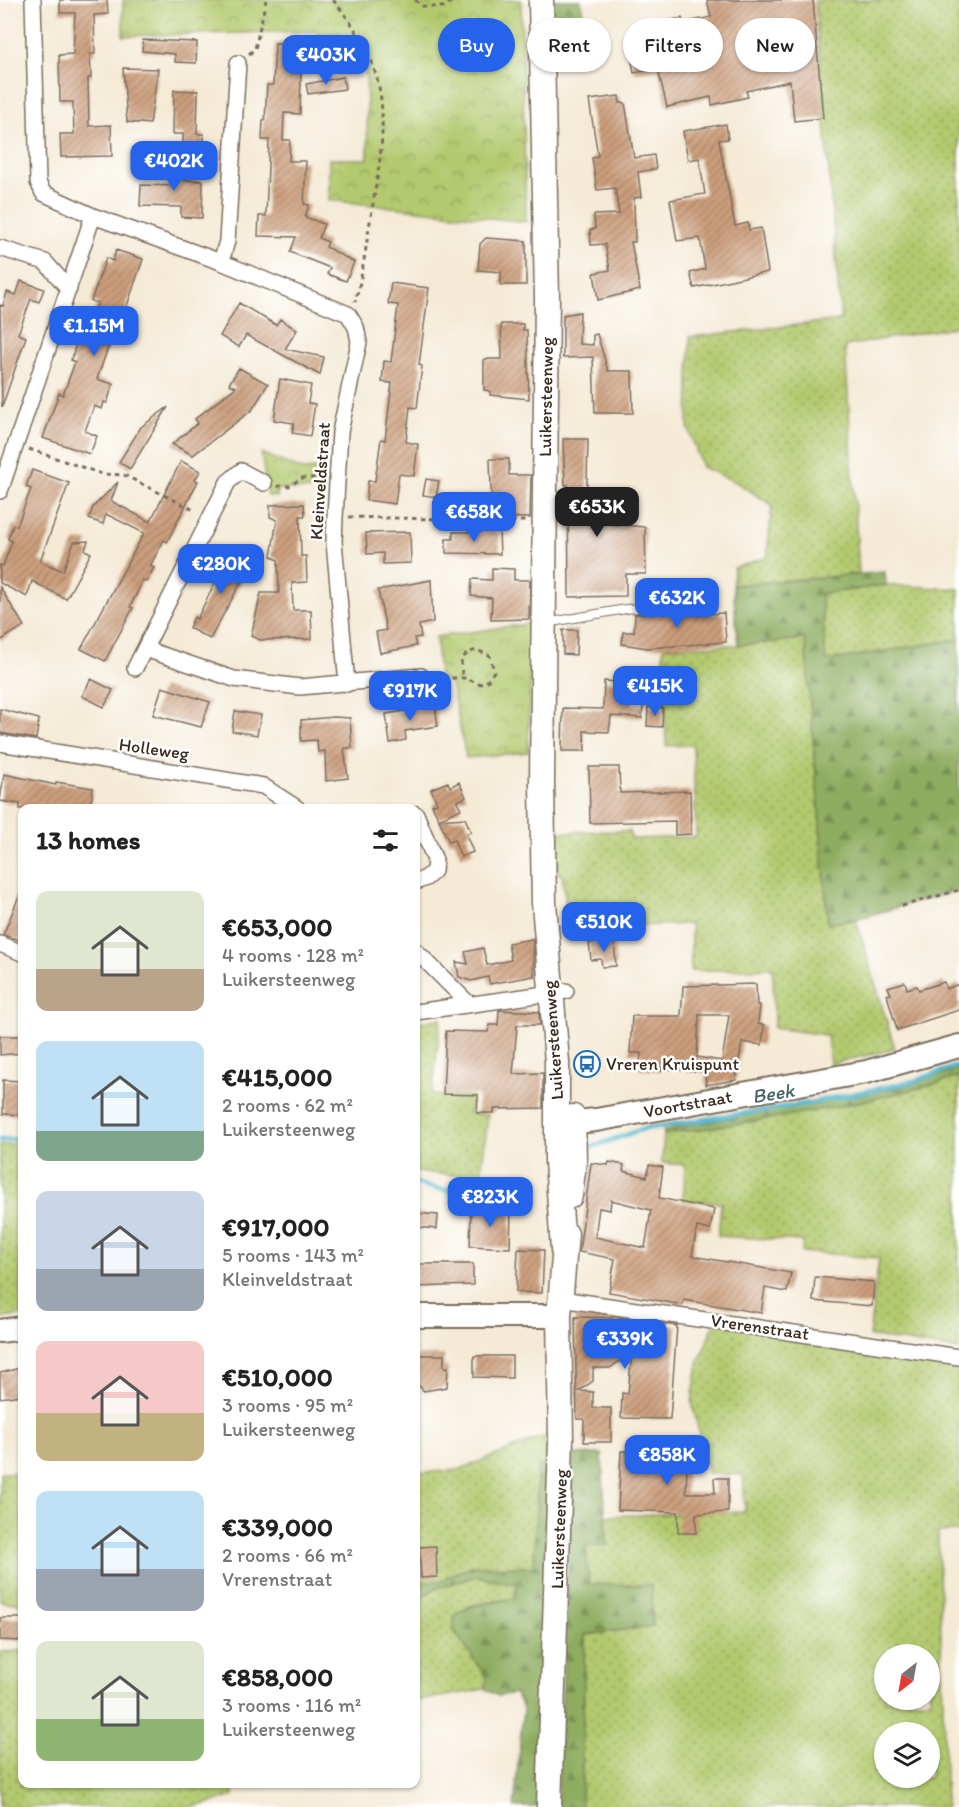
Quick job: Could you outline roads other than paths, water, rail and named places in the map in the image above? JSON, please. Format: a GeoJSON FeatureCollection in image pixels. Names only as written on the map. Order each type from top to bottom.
{"type":"FeatureCollection","features":[{"type":"Feature","properties":{"kind":"main road","name":"Luikersteenweg"},"geometry":{"type":"LineString","coordinates":[[541,0],[547,298],[544,624],[545,941],[558,992],[557,1062],[565,1124],[556,1161],[563,1250],[560,1307],[561,1440],[549,1807]]}},
{"type":"Feature","properties":{"kind":"street"},"geometry":{"type":"LineString","coordinates":[[33,0],[38,182],[43,192],[93,216],[221,262],[227,241],[238,63]]}},
{"type":"Feature","properties":{"kind":"street"},"geometry":{"type":"LineString","coordinates":[[0,491],[93,216]]}},
{"type":"Feature","properties":{"kind":"street"},"geometry":{"type":"LineString","coordinates":[[0,248],[45,262],[69,289]]}},
{"type":"Feature","properties":{"kind":"street","name":"Kleinveldstraat"},"geometry":{"type":"LineString","coordinates":[[221,262],[348,314],[356,327],[359,342],[340,432],[334,517],[334,542],[347,684]]}},
{"type":"Feature","properties":{"kind":"street"},"geometry":{"type":"LineString","coordinates":[[135,668],[212,519],[228,482],[241,471],[264,483]]}},
{"type":"Feature","properties":{"kind":"street"},"geometry":{"type":"LineString","coordinates":[[145,649],[234,679],[300,687],[421,676]]}},
{"type":"Feature","properties":{"kind":"street","name":"Holleweg"},"geometry":{"type":"LineString","coordinates":[[0,743],[263,786],[291,804]]}},
{"type":"Feature","properties":{"kind":"street"},"geometry":{"type":"LineString","coordinates":[[420,824],[435,860],[434,871],[420,880]]}},
{"type":"Feature","properties":{"kind":"street"},"geometry":{"type":"LineString","coordinates":[[0,944],[18,951]]}},
{"type":"Feature","properties":{"kind":"street"},"geometry":{"type":"LineString","coordinates":[[420,955],[468,1003]]}},
{"type":"Feature","properties":{"kind":"street"},"geometry":{"type":"LineString","coordinates":[[420,1011],[558,992]]}},
{"type":"Feature","properties":{"kind":"street","name":"Voortstraat"},"geometry":{"type":"LineString","coordinates":[[565,1124],[866,1072],[959,1046]]}},
{"type":"Feature","properties":{"kind":"street","name":"Vrerenstraat"},"geometry":{"type":"LineString","coordinates":[[420,1316],[560,1307],[959,1357]]}},
{"type":"Feature","properties":{"kind":"street"},"geometry":{"type":"LineString","coordinates":[[0,1331],[18,1329]]}},
{"type":"Feature","properties":{"kind":"lane"},"geometry":{"type":"LineString","coordinates":[[544,624],[626,609],[669,606]]}},
{"type":"Feature","properties":{"kind":"waterway","name":"Beek"},"geometry":{"type":"LineString","coordinates":[[592,1147],[643,1129],[810,1103],[915,1081],[959,1065]]}},
{"type":"Feature","properties":{"kind":"waterway","name":"Beek"},"geometry":{"type":"LineString","coordinates":[[0,1140],[18,1139]]}},
{"type":"Feature","properties":{"kind":"waterway","name":"Beek"},"geometry":{"type":"LineString","coordinates":[[420,1184],[443,1190],[472,1192],[501,1189],[528,1180]]}},
{"type":"Feature","properties":{"kind":"place","name":"Vreren Kruispunt"},"geometry":{"type":"Point","coordinates":[587,1064]}}]}
